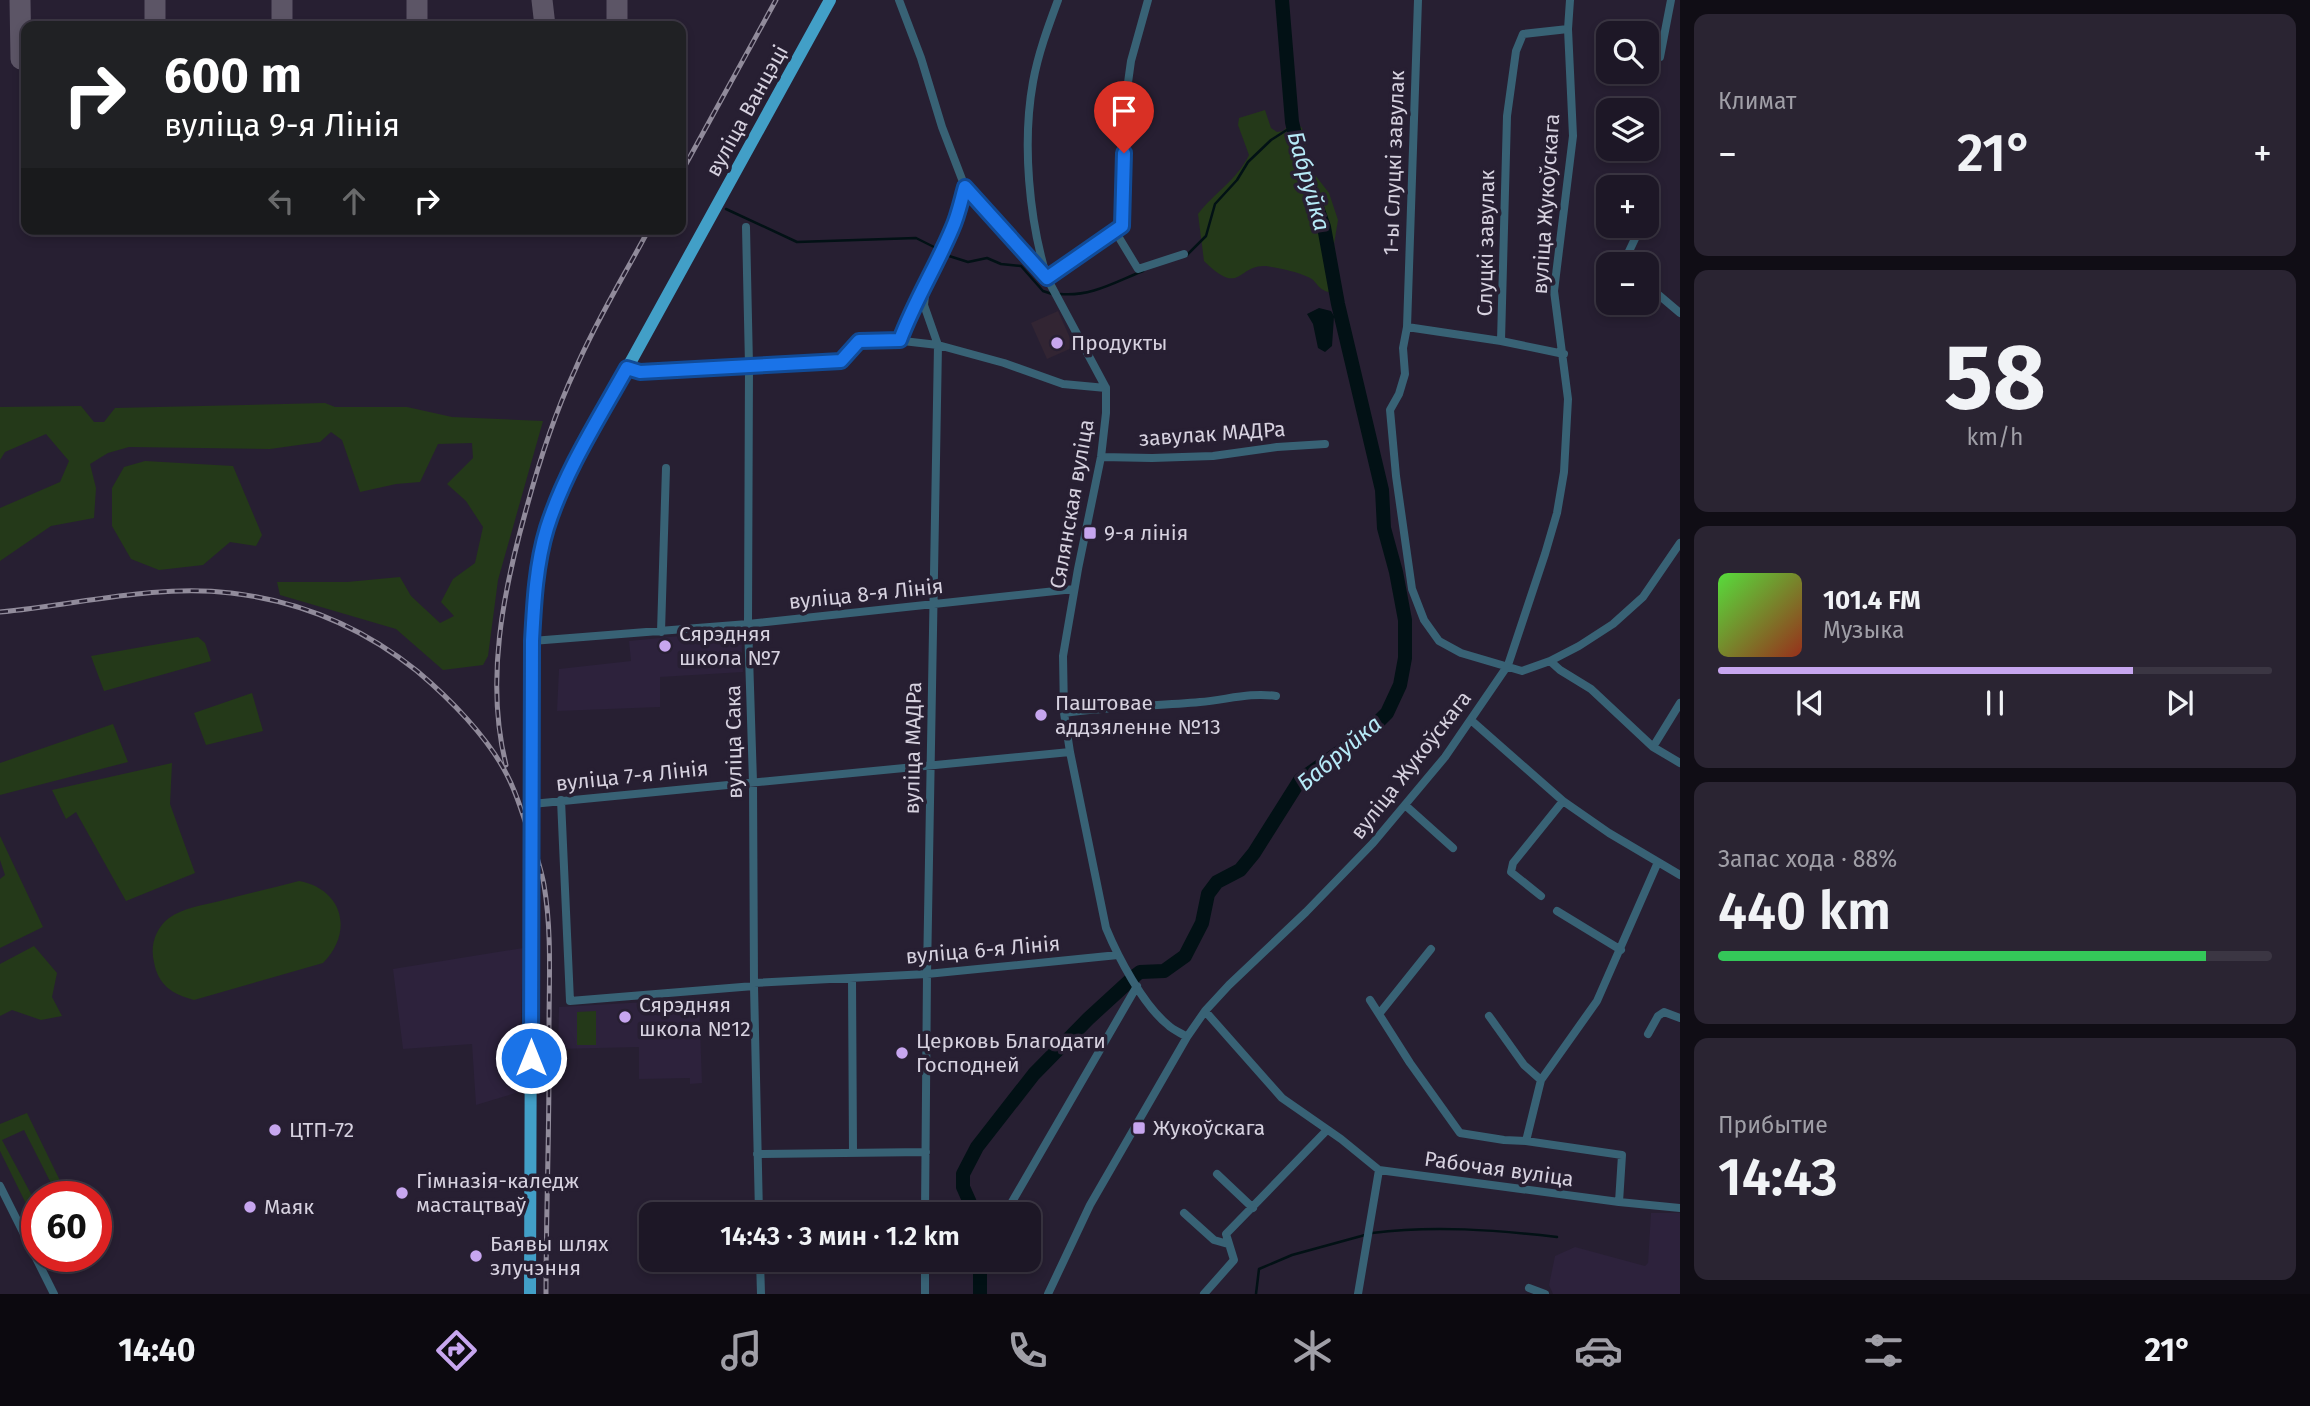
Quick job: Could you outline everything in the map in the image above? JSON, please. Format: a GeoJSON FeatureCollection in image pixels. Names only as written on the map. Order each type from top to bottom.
{"type":"FeatureCollection","features":[{"type":"Feature","properties":{"kind":"main road","name":"вуліца Ванцэці"},"geometry":{"type":"LineString","coordinates":[[530,1294],[532,641],[535,587],[547,529],[570,472],[830,0]]}},
{"type":"Feature","properties":{"kind":"street"},"geometry":{"type":"LineString","coordinates":[[899,0],[965,187],[1047,278]]}},
{"type":"Feature","properties":{"kind":"street"},"geometry":{"type":"LineString","coordinates":[[1058,0],[1033,83],[1028,135],[1031,196],[1039,250],[1047,278],[1106,388]]}},
{"type":"Feature","properties":{"kind":"street"},"geometry":{"type":"LineString","coordinates":[[1047,278],[1122,226],[1125,104],[1131,61],[1148,0]]}},
{"type":"Feature","properties":{"kind":"street","name":"1-ы Слуцкі завулак"},"geometry":{"type":"LineString","coordinates":[[1407,327],[1418,0]]}},
{"type":"Feature","properties":{"kind":"street","name":"вуліца Жукоўскага"},"geometry":{"type":"LineString","coordinates":[[1048,1294],[1090,1205],[1187,1037],[1205,1012],[1229,985],[1374,843],[1445,757],[1508,665],[1545,554],[1562,482],[1568,399],[1554,291],[1573,136],[1568,29],[1570,0]]}},
{"type":"Feature","properties":{"kind":"street"},"geometry":{"type":"LineString","coordinates":[[1660,57],[1671,0]]}},
{"type":"Feature","properties":{"kind":"street","name":"Слуцкі завулак"},"geometry":{"type":"LineString","coordinates":[[1407,327],[1502,341],[1507,116],[1516,51],[1523,34],[1568,29]]}},
{"type":"Feature","properties":{"kind":"street","name":"вуліца МАДРа"},"geometry":{"type":"LineString","coordinates":[[900,340],[911,309],[926,285],[953,227],[965,187]]}},
{"type":"Feature","properties":{"kind":"street","name":"вуліца Сака"},"geometry":{"type":"LineString","coordinates":[[746,227],[749,365],[748,624],[753,782],[759,1202]]}},
{"type":"Feature","properties":{"kind":"street"},"geometry":{"type":"LineString","coordinates":[[1115,231],[1138,269],[1184,254]]}},
{"type":"Feature","properties":{"kind":"street","name":"вуліца МАДРа"},"geometry":{"type":"LineString","coordinates":[[925,1202],[938,345],[924,305],[926,285]]}},
{"type":"Feature","properties":{"kind":"street"},"geometry":{"type":"LineString","coordinates":[[1659,295],[1680,313]]}},
{"type":"Feature","properties":{"kind":"street"},"geometry":{"type":"LineString","coordinates":[[1407,327],[1403,348],[1405,374],[1399,394],[1390,410],[1399,499],[1412,589],[1424,620],[1439,641],[1461,653],[1521,671],[1550,661],[1580,646],[1613,624],[1643,597],[1680,543]]}},
{"type":"Feature","properties":{"kind":"street"},"geometry":{"type":"LineString","coordinates":[[627,368],[640,372],[841,361],[859,341],[900,340],[938,345],[1004,363],[1063,384],[1106,388]]}},
{"type":"Feature","properties":{"kind":"street"},"geometry":{"type":"LineString","coordinates":[[1502,341],[1564,354]]}},
{"type":"Feature","properties":{"kind":"street","name":"Сялянская вуліца"},"geometry":{"type":"LineString","coordinates":[[1106,388],[1101,457],[1063,656],[1064,713],[1069,752],[1106,928],[1118,955],[1138,986],[1167,1025],[1187,1037]]}},
{"type":"Feature","properties":{"kind":"street","name":"завулак МАДРа"},"geometry":{"type":"LineString","coordinates":[[1101,457],[1213,456],[1277,447],[1325,444]]}},
{"type":"Feature","properties":{"kind":"street"},"geometry":{"type":"LineString","coordinates":[[662,632],[666,468]]}},
{"type":"Feature","properties":{"kind":"street","name":"вуліца 8-я Лінія"},"geometry":{"type":"LineString","coordinates":[[532,641],[748,624],[1074,589]]}},
{"type":"Feature","properties":{"kind":"street"},"geometry":{"type":"LineString","coordinates":[[1550,661],[1591,689],[1653,747],[1680,763]]}},
{"type":"Feature","properties":{"kind":"street"},"geometry":{"type":"LineString","coordinates":[[1064,713],[1203,702],[1260,694],[1276,696]]}},
{"type":"Feature","properties":{"kind":"street"},"geometry":{"type":"LineString","coordinates":[[1653,747],[1680,703]]}},
{"type":"Feature","properties":{"kind":"street"},"geometry":{"type":"LineString","coordinates":[[1472,721],[1563,801],[1609,833],[1680,875]]}},
{"type":"Feature","properties":{"kind":"street","name":"вуліца 7-я Лінія"},"geometry":{"type":"LineString","coordinates":[[532,804],[1069,752]]}},
{"type":"Feature","properties":{"kind":"street","name":"вуліца 6-я Лінія"},"geometry":{"type":"LineString","coordinates":[[562,800],[570,1000],[927,974],[1118,955]]}},
{"type":"Feature","properties":{"kind":"street"},"geometry":{"type":"LineString","coordinates":[[1541,896],[1511,872],[1513,863],[1563,801]]}},
{"type":"Feature","properties":{"kind":"street"},"geometry":{"type":"LineString","coordinates":[[1405,805],[1453,848]]}},
{"type":"Feature","properties":{"kind":"street"},"geometry":{"type":"LineString","coordinates":[[1526,1141],[1541,1080],[1597,1001],[1658,862]]}},
{"type":"Feature","properties":{"kind":"street"},"geometry":{"type":"LineString","coordinates":[[1557,911],[1620,950]]}},
{"type":"Feature","properties":{"kind":"street"},"geometry":{"type":"LineString","coordinates":[[1379,1014],[1431,949]]}},
{"type":"Feature","properties":{"kind":"street"},"geometry":{"type":"LineString","coordinates":[[852,978],[853,1152]]}},
{"type":"Feature","properties":{"kind":"street"},"geometry":{"type":"LineString","coordinates":[[1012,1202],[1138,986]]}},
{"type":"Feature","properties":{"kind":"street"},"geometry":{"type":"LineString","coordinates":[[1370,1000],[1416,1072],[1460,1133],[1622,1155],[1619,1202]]}},
{"type":"Feature","properties":{"kind":"street"},"geometry":{"type":"LineString","coordinates":[[1205,1012],[1282,1098],[1379,1171],[1358,1294]]}},
{"type":"Feature","properties":{"kind":"street"},"geometry":{"type":"LineString","coordinates":[[1648,1034],[1658,1016],[1664,1012],[1680,1018]]}},
{"type":"Feature","properties":{"kind":"street"},"geometry":{"type":"LineString","coordinates":[[1489,1016],[1524,1065],[1541,1080]]}},
{"type":"Feature","properties":{"kind":"street"},"geometry":{"type":"LineString","coordinates":[[1204,1294],[1234,1260],[1226,1234],[1328,1130]]}},
{"type":"Feature","properties":{"kind":"street"},"geometry":{"type":"LineString","coordinates":[[757,1154],[926,1152]]}},
{"type":"Feature","properties":{"kind":"street","name":"Рабочая вуліца"},"geometry":{"type":"LineString","coordinates":[[1379,1171],[1680,1208]]}},
{"type":"Feature","properties":{"kind":"street"},"geometry":{"type":"LineString","coordinates":[[1217,1174],[1252,1208]]}},
{"type":"Feature","properties":{"kind":"street"},"geometry":{"type":"LineString","coordinates":[[0,1186],[54,1294]]}},
{"type":"Feature","properties":{"kind":"street"},"geometry":{"type":"LineString","coordinates":[[1184,1213],[1214,1240],[1228,1244]]}},
{"type":"Feature","properties":{"kind":"street"},"geometry":{"type":"LineString","coordinates":[[760,1272],[761,1294]]}},
{"type":"Feature","properties":{"kind":"street"},"geometry":{"type":"LineString","coordinates":[[925,1272],[925,1294]]}},
{"type":"Feature","properties":{"kind":"street"},"geometry":{"type":"LineString","coordinates":[[1529,1288],[1545,1294]]}},
{"type":"Feature","properties":{"kind":"shaded area"},"geometry":{"type":"Polygon","coordinates":[[[1319,308],[1331,311],[1334,316],[1332,346],[1325,352],[1318,348],[1313,324],[1307,314],[1319,308]]]}},
{"type":"Feature","properties":{"kind":"shaded area"},"geometry":{"type":"Polygon","coordinates":[[[1058,311],[1074,347],[1047,359],[1031,323],[1058,311]]]}},
{"type":"Feature","properties":{"kind":"shaded area"},"geometry":{"type":"Polygon","coordinates":[[[741,630],[743,672],[660,677],[660,707],[557,711],[559,669],[631,661],[629,641],[741,630]]]}},
{"type":"Feature","properties":{"kind":"shaded area"},"geometry":{"type":"Polygon","coordinates":[[[523,948],[519,1092],[476,1105],[472,1044],[403,1049],[393,969],[523,948]]]}},
{"type":"Feature","properties":{"kind":"shaded area"},"geometry":{"type":"Polygon","coordinates":[[[699,999],[702,1083],[690,1084],[690,1078],[639,1079],[639,1047],[558,1049],[559,1007],[699,999]]]}},
{"type":"Feature","properties":{"kind":"shaded area"},"geometry":{"type":"Polygon","coordinates":[[[1651,1213],[1680,1213],[1680,1294],[1553,1294],[1549,1285],[1555,1256],[1575,1247],[1645,1266],[1648,1263],[1651,1213]]]}},
{"type":"Feature","properties":{"kind":"green space"},"geometry":{"type":"Polygon","coordinates":[[[1265,110],[1271,128],[1277,132],[1283,131],[1292,122],[1302,128],[1312,171],[1329,193],[1338,220],[1334,244],[1340,285],[1329,292],[1311,279],[1287,270],[1257,267],[1232,278],[1216,272],[1204,261],[1198,214],[1232,179],[1249,155],[1238,125],[1239,118],[1265,110]]]}},
{"type":"Feature","properties":{"kind":"green space"},"geometry":{"type":"Polygon","coordinates":[[[325,403],[335,407],[407,407],[452,417],[543,421],[498,580],[488,656],[483,665],[443,670],[396,629],[280,595],[277,582],[347,582],[400,577],[411,596],[440,623],[454,616],[441,602],[453,579],[475,563],[483,527],[466,501],[447,484],[473,458],[472,443],[438,444],[420,482],[360,492],[342,440],[331,432],[320,442],[270,449],[129,447],[108,453],[90,464],[96,488],[94,518],[51,526],[0,561],[0,508],[60,482],[69,461],[46,434],[5,452],[0,460],[0,407],[81,406],[94,422],[104,422],[115,408],[325,403]]]}},
{"type":"Feature","properties":{"kind":"green space"},"geometry":{"type":"Polygon","coordinates":[[[145,461],[233,466],[262,535],[256,546],[230,542],[203,565],[159,570],[131,559],[112,526],[112,488],[124,467],[145,461]]]}},
{"type":"Feature","properties":{"kind":"green space"},"geometry":{"type":"Polygon","coordinates":[[[198,637],[205,643],[211,661],[104,691],[91,656],[198,637]]]}},
{"type":"Feature","properties":{"kind":"green space"},"geometry":{"type":"Polygon","coordinates":[[[252,693],[263,731],[206,745],[194,713],[252,693]]]}},
{"type":"Feature","properties":{"kind":"green space"},"geometry":{"type":"Polygon","coordinates":[[[113,724],[128,762],[0,795],[0,763],[113,724]]]}},
{"type":"Feature","properties":{"kind":"green space"},"geometry":{"type":"Polygon","coordinates":[[[172,763],[170,804],[195,873],[126,901],[76,812],[66,819],[52,790],[172,763]]]}},
{"type":"Feature","properties":{"kind":"green space"},"geometry":{"type":"Polygon","coordinates":[[[0,836],[43,927],[0,948],[0,879],[5,875],[0,860],[0,836]]]}},
{"type":"Feature","properties":{"kind":"green space"},"geometry":{"type":"Polygon","coordinates":[[[299,881],[326,893],[339,913],[339,938],[323,963],[194,1000],[179,995],[163,983],[156,970],[153,950],[157,933],[169,918],[193,907],[299,881]]]}},
{"type":"Feature","properties":{"kind":"green space"},"geometry":{"type":"Polygon","coordinates":[[[34,946],[57,973],[52,997],[62,1016],[41,1020],[12,1010],[0,1016],[0,964],[34,946]]]}},
{"type":"Feature","properties":{"kind":"green space"},"geometry":{"type":"Polygon","coordinates":[[[596,1011],[596,1045],[577,1045],[577,1012],[596,1011]]]}},
{"type":"Feature","properties":{"kind":"green space"},"geometry":{"type":"Polygon","coordinates":[[[27,1113],[60,1181],[50,1181],[24,1130],[2,1140],[24,1181],[21,1181],[21,1194],[0,1151],[0,1124],[27,1113]]]}},
{"type":"Feature","properties":{"kind":"waterway","name":"Бабруйка"},"geometry":{"type":"LineString","coordinates":[[970,1202],[963,1187],[963,1174],[977,1147],[1034,1074],[1136,975],[1140,972],[1164,971],[1185,956],[1202,923],[1208,894],[1217,882],[1240,870],[1254,853],[1300,780],[1368,732],[1387,713],[1400,685],[1405,658],[1405,620],[1384,528],[1382,490],[1338,304],[1324,227],[1304,172],[1292,122],[1282,0]]}},
{"type":"Feature","properties":{"kind":"waterway"},"geometry":{"type":"LineString","coordinates":[[1186,256],[1206,236],[1215,204],[1237,180],[1248,162],[1271,140],[1293,126]]}},
{"type":"Feature","properties":{"kind":"waterway"},"geometry":{"type":"LineString","coordinates":[[726,209],[797,242],[916,238],[940,250]]}},
{"type":"Feature","properties":{"kind":"waterway"},"geometry":{"type":"LineString","coordinates":[[946,255],[968,262],[987,258],[1001,264],[1021,266],[1043,291],[1052,294]]}},
{"type":"Feature","properties":{"kind":"waterway"},"geometry":{"type":"LineString","coordinates":[[1060,294],[1093,291],[1143,271]]}},
{"type":"Feature","properties":{"kind":"waterway"},"geometry":{"type":"LineString","coordinates":[[1372,1233],[1464,1229],[1557,1237]]}},
{"type":"Feature","properties":{"kind":"waterway"},"geometry":{"type":"LineString","coordinates":[[1256,1294],[1259,1269],[1292,1255],[1365,1235]]}},
{"type":"Feature","properties":{"kind":"waterway","name":"Бабруйка"},"geometry":{"type":"LineString","coordinates":[[980,1272],[980,1294]]}},
{"type":"Feature","properties":{"kind":"taxiway"},"geometry":{"type":"LineString","coordinates":[[20,0],[21,59]]}},
{"type":"Feature","properties":{"kind":"taxiway"},"geometry":{"type":"LineString","coordinates":[[155,0],[155,21]]}},
{"type":"Feature","properties":{"kind":"taxiway"},"geometry":{"type":"LineString","coordinates":[[282,0],[282,21]]}},
{"type":"Feature","properties":{"kind":"taxiway"},"geometry":{"type":"LineString","coordinates":[[417,0],[417,21]]}},
{"type":"Feature","properties":{"kind":"taxiway"},"geometry":{"type":"LineString","coordinates":[[542,0],[544,21]]}},
{"type":"Feature","properties":{"kind":"taxiway"},"geometry":{"type":"LineString","coordinates":[[617,0],[617,21]]}},
{"type":"Feature","properties":{"kind":"railway"},"geometry":{"type":"LineString","coordinates":[[686,164],[776,0]]}},
{"type":"Feature","properties":{"kind":"railway"},"geometry":{"type":"LineString","coordinates":[[506,765],[500,733],[497,669],[504,605],[518,541],[542,456],[567,387],[592,334],[646,235]]}},
{"type":"Feature","properties":{"kind":"railway"},"geometry":{"type":"LineString","coordinates":[[0,612],[173,591],[231,593],[282,602],[330,618],[375,641],[442,693],[479,733],[499,761],[515,792],[538,861],[547,903],[550,974],[546,1294]]}},
{"type":"Feature","properties":{"kind":"place","name":"Продукты"},"geometry":{"type":"Point","coordinates":[1057,343]}},
{"type":"Feature","properties":{"kind":"place","name":"9-я лінія"},"geometry":{"type":"Point","coordinates":[1090,533]}},
{"type":"Feature","properties":{"kind":"place","name":"Сярэдняя школа №7"},"geometry":{"type":"Point","coordinates":[665,646]}},
{"type":"Feature","properties":{"kind":"place","name":"Паштовае аддзяленне №13"},"geometry":{"type":"Point","coordinates":[1041,715]}},
{"type":"Feature","properties":{"kind":"place","name":"Сярэдняя школа №12"},"geometry":{"type":"Point","coordinates":[625,1017]}},
{"type":"Feature","properties":{"kind":"place","name":"Церковь Благодати Господней"},"geometry":{"type":"Point","coordinates":[902,1053]}},
{"type":"Feature","properties":{"kind":"place","name":"Жукоўскага"},"geometry":{"type":"Point","coordinates":[1139,1128]}},
{"type":"Feature","properties":{"kind":"place","name":"ЦТП-72"},"geometry":{"type":"Point","coordinates":[275,1130]}},
{"type":"Feature","properties":{"kind":"place","name":"Гімназія-каледж мастацтваў"},"geometry":{"type":"Point","coordinates":[402,1193]}},
{"type":"Feature","properties":{"kind":"place","name":"Маяк"},"geometry":{"type":"Point","coordinates":[250,1207]}},
{"type":"Feature","properties":{"kind":"place","name":"Баявы шлях злучэння"},"geometry":{"type":"Point","coordinates":[476,1256]}},
{"type":"Feature","properties":{"kind":"route"},"geometry":{"type":"LineString","coordinates":[[531,1058],[532,641],[535,587],[547,529],[570,472],[627,368],[640,372],[841,361],[859,341],[900,340],[911,309],[926,285],[953,227],[965,187],[1047,278],[1122,226],[1124,153]]}}]}
